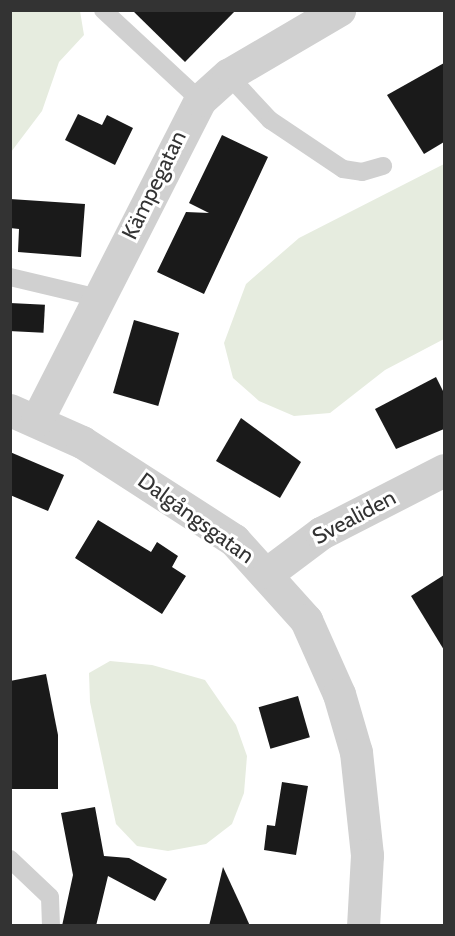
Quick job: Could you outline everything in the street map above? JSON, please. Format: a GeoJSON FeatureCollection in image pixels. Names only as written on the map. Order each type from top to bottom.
{"type":"FeatureCollection","features":[{"type":"Feature","properties":{"kind":"street","name":"Kämpegatan"},"geometry":{"type":"LineString","coordinates":[[24,415],[98,298],[200,100],[228,75],[339,10]]}},
{"type":"Feature","properties":{"kind":"street","name":"Dalgångsgatan"},"geometry":{"type":"LineString","coordinates":[[24,415],[178,500],[269,573],[306,620],[325,657],[356,753],[367,855],[363,926]]}},
{"type":"Feature","properties":{"kind":"street","name":"Svealiden"},"geometry":{"type":"LineString","coordinates":[[269,573],[321,533],[444,470]]}},
{"type":"Feature","properties":{"kind":"lane"},"geometry":{"type":"LineString","coordinates":[[103,10],[200,100]]}},
{"type":"Feature","properties":{"kind":"lane"},"geometry":{"type":"LineString","coordinates":[[228,75],[270,120],[343,169],[362,172],[383,166]]}},
{"type":"Feature","properties":{"kind":"lane"},"geometry":{"type":"LineString","coordinates":[[10,277],[98,298]]}},
{"type":"Feature","properties":{"kind":"lane"},"geometry":{"type":"LineString","coordinates":[[10,859],[50,897],[51,926]]}},
{"type":"Feature","properties":{"kind":"shaded area"},"geometry":{"type":"Polygon","coordinates":[[[11,10],[80,11],[84,35],[59,62],[42,111],[11,152],[11,10]]]}},
{"type":"Feature","properties":{"kind":"shaded area"},"geometry":{"type":"Polygon","coordinates":[[[444,164],[444,339],[385,370],[330,413],[294,416],[259,401],[233,378],[224,343],[246,284],[299,238],[444,164]]]}},
{"type":"Feature","properties":{"kind":"shaded area"},"geometry":{"type":"Polygon","coordinates":[[[110,661],[152,665],[205,680],[236,725],[247,756],[244,793],[232,824],[206,844],[168,851],[137,846],[116,824],[90,702],[89,673],[110,661]]]}},
{"type":"Feature","properties":{"kind":"building"},"geometry":{"type":"Polygon","coordinates":[[[132,10],[236,10],[185,62],[132,10]]]}},
{"type":"Feature","properties":{"kind":"building"},"geometry":{"type":"Polygon","coordinates":[[[444,63],[444,142],[424,154],[387,95],[444,63]]]}},
{"type":"Feature","properties":{"kind":"building"},"geometry":{"type":"Polygon","coordinates":[[[78,114],[102,125],[107,115],[133,128],[115,165],[65,140],[78,114]]]}},
{"type":"Feature","properties":{"kind":"building"},"geometry":{"type":"Polygon","coordinates":[[[222,135],[268,157],[204,294],[157,272],[186,212],[209,213],[189,203],[222,135]]]}},
{"type":"Feature","properties":{"kind":"building"},"geometry":{"type":"Polygon","coordinates":[[[10,199],[85,204],[81,257],[18,252],[19,229],[10,228],[10,199]]]}},
{"type":"Feature","properties":{"kind":"building"},"geometry":{"type":"Polygon","coordinates":[[[10,303],[45,305],[43,333],[10,331],[10,303]]]}},
{"type":"Feature","properties":{"kind":"building"},"geometry":{"type":"Polygon","coordinates":[[[134,320],[179,333],[158,406],[113,393],[134,320]]]}},
{"type":"Feature","properties":{"kind":"building"},"geometry":{"type":"Polygon","coordinates":[[[436,377],[444,393],[444,429],[396,449],[375,409],[436,377]]]}},
{"type":"Feature","properties":{"kind":"building"},"geometry":{"type":"Polygon","coordinates":[[[241,418],[301,462],[280,498],[216,461],[241,418]]]}},
{"type":"Feature","properties":{"kind":"building"},"geometry":{"type":"Polygon","coordinates":[[[10,452],[64,475],[48,511],[10,495],[10,452]]]}},
{"type":"Feature","properties":{"kind":"building"},"geometry":{"type":"Polygon","coordinates":[[[98,520],[151,552],[157,542],[178,556],[172,567],[186,576],[162,614],[75,558],[98,520]]]}},
{"type":"Feature","properties":{"kind":"building"},"geometry":{"type":"Polygon","coordinates":[[[444,575],[444,650],[411,596],[444,575]]]}},
{"type":"Feature","properties":{"kind":"building"},"geometry":{"type":"Polygon","coordinates":[[[46,674],[58,735],[58,789],[10,789],[10,681],[46,674]]]}},
{"type":"Feature","properties":{"kind":"building"},"geometry":{"type":"Polygon","coordinates":[[[298,696],[310,737],[270,749],[259,707],[298,696]]]}},
{"type":"Feature","properties":{"kind":"building"},"geometry":{"type":"Polygon","coordinates":[[[282,782],[308,786],[296,855],[264,850],[267,825],[275,826],[282,782]]]}},
{"type":"Feature","properties":{"kind":"building"},"geometry":{"type":"Polygon","coordinates":[[[95,807],[104,856],[129,858],[167,879],[155,901],[108,876],[96,926],[62,926],[73,875],[61,813],[95,807]]]}},
{"type":"Feature","properties":{"kind":"building"},"geometry":{"type":"Polygon","coordinates":[[[223,867],[242,908],[250,926],[209,926],[223,867]]]}}]}
